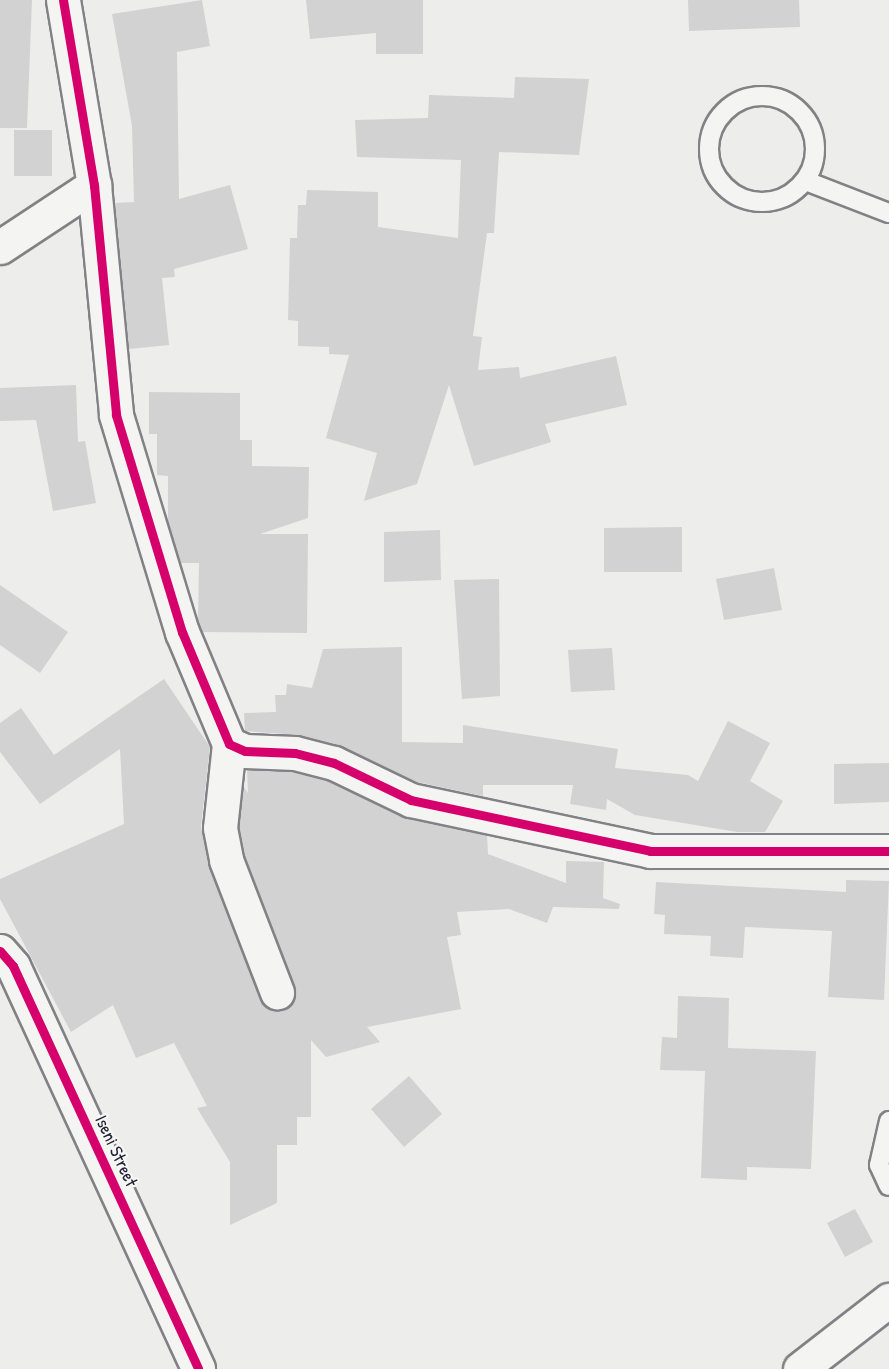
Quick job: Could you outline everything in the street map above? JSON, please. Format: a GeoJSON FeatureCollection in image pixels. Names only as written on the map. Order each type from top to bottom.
{"type":"FeatureCollection","features":[{"type":"Feature","properties":{"kind":"street"},"geometry":{"type":"LineString","coordinates":[[63,0],[94,185],[116,415],[182,632],[229,744],[220,828],[226,860],[277,992]]}},
{"type":"Feature","properties":{"kind":"street"},"geometry":{"type":"LineString","coordinates":[[0,247],[94,185]]}},
{"type":"Feature","properties":{"kind":"street"},"geometry":{"type":"LineString","coordinates":[[229,744],[245,751],[295,753],[334,763],[411,800],[650,851],[889,851]]}},
{"type":"Feature","properties":{"kind":"street","name":"Iseni Street"},"geometry":{"type":"LineString","coordinates":[[0,951],[14,966],[198,1369]]}},
{"type":"Feature","properties":{"kind":"street"},"geometry":{"type":"LineString","coordinates":[[800,1369],[889,1300]]}},
{"type":"Feature","properties":{"kind":"lane"},"geometry":{"type":"LineString","coordinates":[[762,96],[794,106],[813,132],[813,166],[806,181],[779,200],[762,203],[731,193],[718,181],[708,150],[718,118],[730,106],[762,96]]}},
{"type":"Feature","properties":{"kind":"lane"},"geometry":{"type":"LineString","coordinates":[[806,181],[889,213]]}},
{"type":"Feature","properties":{"kind":"lane"},"geometry":{"type":"LineString","coordinates":[[889,1121],[879,1164],[889,1186]]}},
{"type":"Feature","properties":{"kind":"building"},"geometry":{"type":"Polygon","coordinates":[[[0,0],[32,0],[27,128],[0,128],[0,0]]]}},
{"type":"Feature","properties":{"kind":"building"},"geometry":{"type":"Polygon","coordinates":[[[202,0],[210,46],[177,52],[179,199],[230,185],[248,249],[174,269],[175,277],[162,278],[169,345],[129,349],[115,203],[134,202],[132,126],[112,14],[202,0]]]}},
{"type":"Feature","properties":{"kind":"building"},"geometry":{"type":"Polygon","coordinates":[[[306,0],[423,0],[423,54],[376,54],[376,33],[310,39],[306,0]]]}},
{"type":"Feature","properties":{"kind":"building"},"geometry":{"type":"Polygon","coordinates":[[[688,0],[799,0],[800,27],[689,31],[688,0]]]}},
{"type":"Feature","properties":{"kind":"building"},"geometry":{"type":"Polygon","coordinates":[[[515,77],[589,79],[579,155],[499,152],[494,233],[487,233],[473,336],[482,337],[478,370],[519,367],[520,378],[616,356],[627,405],[545,424],[551,442],[474,466],[449,385],[417,484],[364,501],[377,453],[326,438],[349,355],[329,354],[329,347],[298,346],[298,321],[288,320],[290,238],[297,238],[298,205],[306,205],[307,190],[378,192],[378,227],[458,238],[461,160],[357,157],[355,120],[428,118],[429,95],[514,98],[515,77]]]}},
{"type":"Feature","properties":{"kind":"building"},"geometry":{"type":"Polygon","coordinates":[[[14,130],[52,130],[52,176],[14,176],[14,130]]]}},
{"type":"Feature","properties":{"kind":"building"},"geometry":{"type":"Polygon","coordinates":[[[76,385],[78,442],[85,441],[96,503],[53,511],[36,420],[0,421],[0,388],[76,385]]]}},
{"type":"Feature","properties":{"kind":"building"},"geometry":{"type":"Polygon","coordinates":[[[149,392],[240,393],[240,440],[252,440],[252,466],[309,467],[308,518],[260,534],[308,534],[307,633],[202,632],[198,620],[199,563],[181,563],[168,523],[168,476],[157,475],[157,434],[149,434],[149,392]]]}},
{"type":"Feature","properties":{"kind":"building"},"geometry":{"type":"Polygon","coordinates":[[[682,527],[682,572],[604,572],[604,528],[682,527]]]}},
{"type":"Feature","properties":{"kind":"building"},"geometry":{"type":"Polygon","coordinates":[[[440,530],[441,580],[384,582],[384,532],[440,530]]]}},
{"type":"Feature","properties":{"kind":"building"},"geometry":{"type":"Polygon","coordinates":[[[774,568],[782,610],[724,620],[716,579],[774,568]]]}},
{"type":"Feature","properties":{"kind":"building"},"geometry":{"type":"Polygon","coordinates":[[[499,579],[500,696],[462,699],[454,580],[499,579]]]}},
{"type":"Feature","properties":{"kind":"building"},"geometry":{"type":"Polygon","coordinates":[[[0,585],[68,632],[40,673],[0,645],[0,585]]]}},
{"type":"Feature","properties":{"kind":"building"},"geometry":{"type":"Polygon","coordinates":[[[402,647],[402,742],[463,743],[463,725],[618,749],[615,768],[688,775],[698,781],[728,721],[770,743],[750,781],[783,801],[765,832],[737,832],[635,815],[607,799],[606,810],[570,804],[573,785],[483,785],[483,796],[417,782],[339,745],[299,735],[245,731],[244,713],[276,712],[275,695],[286,695],[287,684],[312,688],[323,649],[402,647]]]}},
{"type":"Feature","properties":{"kind":"building"},"geometry":{"type":"Polygon","coordinates":[[[612,648],[615,690],[571,692],[568,650],[612,648]]]}},
{"type":"Feature","properties":{"kind":"building"},"geometry":{"type":"Polygon","coordinates":[[[164,679],[210,747],[201,826],[208,863],[266,1007],[284,1009],[296,994],[244,855],[239,827],[243,786],[248,793],[247,770],[292,772],[328,781],[403,817],[487,835],[488,854],[566,883],[566,861],[604,862],[603,898],[620,904],[619,909],[553,907],[547,923],[509,909],[457,912],[461,935],[447,937],[461,1009],[367,1027],[380,1042],[326,1057],[311,1040],[311,1117],[297,1117],[297,1145],[277,1145],[277,1203],[230,1225],[230,1162],[197,1108],[207,1106],[174,1043],[136,1058],[113,1005],[71,1032],[0,899],[0,879],[124,824],[120,749],[40,804],[0,752],[0,723],[21,708],[54,755],[164,679]]]}},
{"type":"Feature","properties":{"kind":"building"},"geometry":{"type":"Polygon","coordinates":[[[889,763],[889,802],[834,804],[834,764],[889,763]]]}},
{"type":"Feature","properties":{"kind":"building"},"geometry":{"type":"Polygon","coordinates":[[[846,880],[889,881],[884,1000],[828,997],[832,931],[745,927],[743,958],[710,956],[711,936],[664,934],[665,915],[654,914],[656,882],[846,892],[846,880]]]}},
{"type":"Feature","properties":{"kind":"building"},"geometry":{"type":"Polygon","coordinates":[[[678,996],[729,998],[728,1048],[816,1051],[811,1169],[747,1167],[747,1180],[701,1178],[705,1071],[660,1070],[662,1037],[677,1038],[678,996]]]}},
{"type":"Feature","properties":{"kind":"building"},"geometry":{"type":"Polygon","coordinates":[[[409,1076],[442,1114],[404,1147],[371,1109],[409,1076]]]}},
{"type":"Feature","properties":{"kind":"building"},"geometry":{"type":"Polygon","coordinates":[[[855,1209],[873,1242],[845,1257],[827,1223],[855,1209]]]}},
{"type":"Feature","properties":{"kind":"cycle path"},"geometry":{"type":"LineString","coordinates":[[63,0],[94,185],[116,415],[182,632],[229,744],[245,751],[295,753],[334,763],[411,800],[650,851],[889,851]]}},
{"type":"Feature","properties":{"kind":"cycle path"},"geometry":{"type":"LineString","coordinates":[[0,951],[13,966],[198,1369]]}}]}
